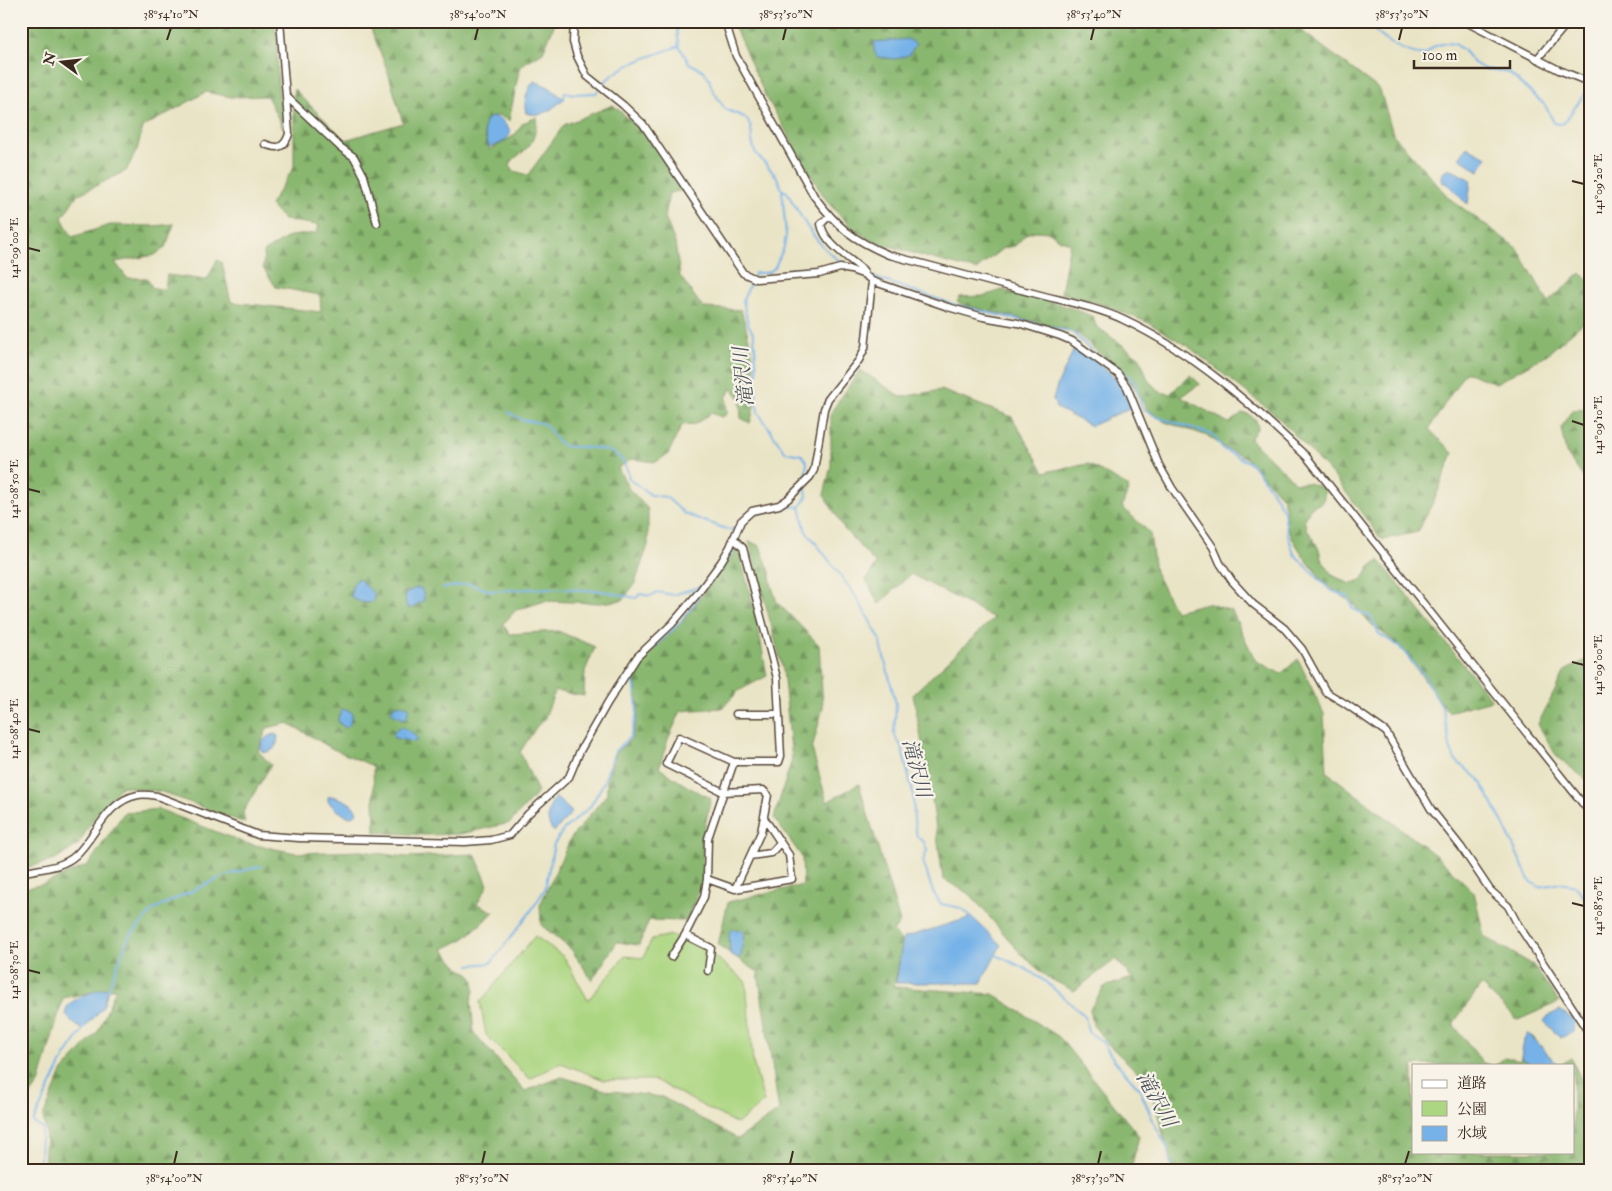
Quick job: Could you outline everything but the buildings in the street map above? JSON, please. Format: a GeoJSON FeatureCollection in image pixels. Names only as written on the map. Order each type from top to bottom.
{"type":"FeatureCollection","features":[{"type":"Feature","properties":{"kind":"street"},"geometry":{"type":"LineString","coordinates":[[265,144],[274,148],[282,146],[287,142],[289,134],[280,21]]}},
{"type":"Feature","properties":{"kind":"street"},"geometry":{"type":"LineString","coordinates":[[574,21],[573,42],[577,56],[587,76],[644,124],[743,273],[756,279],[819,274],[840,268],[851,270],[865,275],[872,281],[948,307],[983,317],[1018,323],[1060,336],[1072,341],[1118,374],[1127,387],[1159,465],[1172,488],[1213,547],[1220,563],[1232,581],[1253,604],[1284,628],[1302,649],[1326,692],[1386,732],[1432,809],[1490,890],[1508,906],[1517,923],[1591,1036]]}},
{"type":"Feature","properties":{"kind":"street"},"geometry":{"type":"LineString","coordinates":[[725,21],[736,56],[814,196],[829,216],[845,232],[866,245],[889,255],[1083,306],[1122,319],[1188,356],[1229,387],[1306,456],[1591,814]]}},
{"type":"Feature","properties":{"kind":"street"},"geometry":{"type":"LineString","coordinates":[[1464,21],[1558,70],[1591,82]]}},
{"type":"Feature","properties":{"kind":"street"},"geometry":{"type":"LineString","coordinates":[[1537,59],[1569,21]]}},
{"type":"Feature","properties":{"kind":"street"},"geometry":{"type":"LineString","coordinates":[[286,96],[340,148],[354,157],[364,176],[377,223]]}},
{"type":"Feature","properties":{"kind":"street"},"geometry":{"type":"LineString","coordinates":[[829,216],[821,224],[822,231],[827,240],[863,270],[865,275]]}},
{"type":"Feature","properties":{"kind":"street"},"geometry":{"type":"LineString","coordinates":[[21,873],[58,866],[76,856],[111,810],[121,800],[139,794],[157,796],[258,835],[299,838],[465,842],[491,840],[510,835],[528,814],[569,776],[580,751],[608,702],[637,657],[672,624],[722,562],[741,521],[752,511],[779,504],[788,499],[810,478],[814,470],[824,409],[828,399],[859,360],[865,348],[872,281]]}},
{"type":"Feature","properties":{"kind":"street"},"geometry":{"type":"LineString","coordinates":[[733,538],[743,548],[777,678],[781,756],[779,762],[734,762],[679,737],[666,764],[723,792],[763,790],[768,796],[761,832],[735,889]]}},
{"type":"Feature","properties":{"kind":"street"},"geometry":{"type":"LineString","coordinates":[[736,714],[778,714]]}},
{"type":"Feature","properties":{"kind":"street"},"geometry":{"type":"LineString","coordinates":[[671,958],[686,936],[704,898],[707,879],[708,838],[734,762]]}},
{"type":"Feature","properties":{"kind":"street"},"geometry":{"type":"LineString","coordinates":[[707,879],[735,889],[792,879],[789,855],[764,818]]}},
{"type":"Feature","properties":{"kind":"street"},"geometry":{"type":"LineString","coordinates":[[750,856],[772,853],[780,843]]}},
{"type":"Feature","properties":{"kind":"street"},"geometry":{"type":"LineString","coordinates":[[686,936],[711,948],[708,971]]}},
{"type":"Feature","properties":{"kind":"green space"},"geometry":{"type":"Polygon","coordinates":[[[21,21],[275,21],[278,87],[283,128],[267,96],[231,97],[206,92],[143,127],[137,150],[126,171],[77,195],[62,218],[72,237],[110,225],[154,226],[174,224],[166,246],[155,255],[115,262],[127,278],[147,278],[153,289],[165,289],[167,275],[207,280],[217,260],[222,263],[231,302],[321,312],[320,295],[276,287],[263,268],[264,252],[290,236],[317,233],[319,225],[284,220],[270,205],[294,167],[294,89],[345,140],[403,123],[388,72],[368,21],[553,21],[555,23],[543,52],[520,66],[509,121],[498,115],[485,123],[484,134],[490,150],[515,135],[523,123],[537,117],[532,142],[510,165],[514,171],[528,175],[564,125],[613,105],[637,126],[663,155],[686,190],[669,193],[665,217],[675,243],[680,276],[703,308],[741,310],[754,366],[755,396],[750,423],[741,418],[740,399],[732,388],[726,398],[727,414],[722,417],[711,413],[695,424],[682,425],[668,454],[656,462],[632,459],[618,468],[629,489],[648,509],[648,545],[635,583],[623,600],[601,603],[545,601],[516,610],[503,624],[509,634],[558,631],[595,647],[585,671],[584,696],[555,691],[544,720],[537,726],[520,752],[538,792],[510,823],[460,834],[424,835],[375,832],[373,766],[333,749],[288,723],[267,728],[258,751],[271,765],[243,812],[245,823],[162,792],[122,786],[96,814],[78,845],[55,860],[21,869],[21,21]]]}},
{"type":"Feature","properties":{"kind":"green space"},"geometry":{"type":"Polygon","coordinates":[[[732,21],[1296,21],[1298,28],[1380,90],[1393,134],[1449,198],[1518,249],[1548,302],[1581,273],[1591,283],[1591,316],[1546,355],[1496,383],[1465,372],[1429,429],[1453,453],[1436,496],[1418,532],[1382,540],[1336,479],[1277,416],[1189,347],[1149,323],[1104,305],[1061,293],[1070,243],[1058,239],[1050,232],[1035,231],[1026,234],[1015,246],[1003,248],[976,270],[870,240],[851,227],[830,205],[819,189],[765,95],[732,21]]]}},
{"type":"Feature","properties":{"kind":"green space"},"geometry":{"type":"Polygon","coordinates":[[[1002,290],[1060,304],[1093,317],[1096,326],[1140,358],[1148,380],[1160,392],[1170,394],[1190,375],[1200,384],[1181,397],[1229,423],[1242,413],[1248,414],[1256,420],[1258,427],[1250,439],[1295,483],[1309,483],[1325,489],[1323,502],[1312,507],[1304,519],[1307,529],[1319,549],[1321,558],[1332,575],[1350,584],[1363,579],[1370,567],[1379,560],[1492,700],[1448,712],[1399,645],[1372,625],[1351,602],[1324,583],[1292,538],[1286,524],[1283,498],[1245,457],[1225,448],[1208,436],[1165,422],[1147,409],[1135,388],[1079,335],[1065,329],[957,302],[960,297],[984,296],[1002,290]]]}},
{"type":"Feature","properties":{"kind":"green space"},"geometry":{"type":"Polygon","coordinates":[[[860,370],[901,397],[941,390],[1012,417],[1044,472],[1088,464],[1129,487],[1122,507],[1150,533],[1155,572],[1175,611],[1207,603],[1232,611],[1255,660],[1281,674],[1298,659],[1324,714],[1327,772],[1435,855],[1474,892],[1484,936],[1533,965],[1559,1002],[1518,1020],[1481,985],[1453,1024],[1483,1063],[1486,1064],[1412,1064],[1412,1154],[1574,1154],[1574,1064],[1591,1100],[1591,1131],[1588,1136],[1591,1141],[1591,1170],[1173,1170],[1149,1083],[1107,1043],[1093,1025],[1090,1009],[1104,987],[1132,978],[1116,959],[1074,991],[1047,977],[1020,953],[971,895],[943,879],[932,799],[913,694],[994,618],[911,574],[879,604],[866,580],[876,564],[845,530],[824,495],[831,466],[831,412],[860,370]]]}},
{"type":"Feature","properties":{"kind":"green space"},"geometry":{"type":"Polygon","coordinates":[[[1591,409],[1591,485],[1588,484],[1566,453],[1561,428],[1572,410],[1591,409]]]}},
{"type":"Feature","properties":{"kind":"green space"},"geometry":{"type":"Polygon","coordinates":[[[749,541],[760,546],[770,572],[771,584],[777,602],[819,645],[823,707],[812,749],[827,802],[859,784],[900,922],[893,932],[903,942],[894,987],[993,994],[1059,1037],[1139,1136],[1132,1165],[1133,1170],[44,1170],[46,1132],[43,1117],[62,1072],[99,1030],[116,988],[63,998],[39,1084],[21,1107],[21,889],[44,884],[88,865],[124,813],[158,809],[245,843],[296,853],[362,851],[406,857],[475,854],[488,885],[477,904],[494,912],[465,938],[443,949],[460,969],[469,973],[474,980],[474,991],[471,1001],[474,1033],[525,1091],[562,1077],[605,1090],[662,1097],[738,1139],[779,1111],[758,972],[718,945],[728,902],[803,885],[802,857],[774,818],[792,759],[783,670],[749,541]]]}},
{"type":"Feature","properties":{"kind":"green space"},"geometry":{"type":"Polygon","coordinates":[[[738,548],[756,616],[767,676],[740,690],[722,708],[681,711],[668,739],[659,768],[688,787],[711,798],[702,839],[703,883],[686,921],[649,920],[639,945],[617,942],[592,980],[571,949],[541,925],[540,905],[571,838],[607,794],[607,779],[616,752],[631,739],[638,715],[635,675],[643,660],[680,624],[738,548]]]}},
{"type":"Feature","properties":{"kind":"green space"},"geometry":{"type":"Polygon","coordinates":[[[1591,657],[1591,783],[1557,757],[1538,724],[1565,671],[1591,657]]]}},
{"type":"Feature","properties":{"kind":"green space"},"geometry":{"type":"Polygon","coordinates":[[[672,935],[708,951],[746,982],[753,1062],[764,1102],[737,1124],[655,1080],[604,1080],[561,1063],[530,1079],[486,1035],[480,1002],[535,936],[564,957],[588,1000],[625,956],[643,958],[652,939],[672,935]]]}},
{"type":"Feature","properties":{"kind":"green space"},"geometry":{"type":"Polygon","coordinates":[[[1532,1036],[1556,1064],[1497,1064],[1505,1057],[1520,1061],[1525,1041],[1532,1036]]]}},
{"type":"Feature","properties":{"kind":"green space"},"geometry":{"type":"Polygon","coordinates":[[[1571,1058],[1574,1064],[1562,1064],[1571,1058]]]}},
{"type":"Feature","properties":{"kind":"water"},"geometry":{"type":"Polygon","coordinates":[[[908,39],[916,44],[909,55],[896,59],[877,57],[874,50],[874,42],[908,39]]]}},
{"type":"Feature","properties":{"kind":"water"},"geometry":{"type":"Polygon","coordinates":[[[534,81],[549,87],[564,99],[551,110],[542,114],[526,113],[526,96],[534,81]]]}},
{"type":"Feature","properties":{"kind":"water"},"geometry":{"type":"Polygon","coordinates":[[[493,116],[501,119],[511,132],[508,138],[489,147],[484,130],[485,121],[493,116]]]}},
{"type":"Feature","properties":{"kind":"water"},"geometry":{"type":"Polygon","coordinates":[[[1467,147],[1487,157],[1479,171],[1459,158],[1467,147]]]}},
{"type":"Feature","properties":{"kind":"water"},"geometry":{"type":"Polygon","coordinates":[[[1448,168],[1471,180],[1468,204],[1442,182],[1442,174],[1448,168]]]}},
{"type":"Feature","properties":{"kind":"water"},"geometry":{"type":"Polygon","coordinates":[[[1075,347],[1079,347],[1119,381],[1126,390],[1132,407],[1091,426],[1056,408],[1053,399],[1057,386],[1075,347]]]}},
{"type":"Feature","properties":{"kind":"water"},"geometry":{"type":"Polygon","coordinates":[[[358,578],[374,594],[374,599],[370,603],[360,602],[351,597],[352,586],[358,578]]]}},
{"type":"Feature","properties":{"kind":"water"},"geometry":{"type":"Polygon","coordinates":[[[416,588],[421,588],[424,600],[412,608],[407,608],[406,593],[416,588]]]}},
{"type":"Feature","properties":{"kind":"water"},"geometry":{"type":"Polygon","coordinates":[[[395,704],[409,707],[405,719],[391,712],[395,704]]]}},
{"type":"Feature","properties":{"kind":"water"},"geometry":{"type":"Polygon","coordinates":[[[342,709],[350,711],[352,714],[350,724],[346,728],[339,723],[338,718],[342,709]]]}},
{"type":"Feature","properties":{"kind":"water"},"geometry":{"type":"Polygon","coordinates":[[[402,727],[414,734],[418,740],[414,742],[394,738],[393,734],[398,728],[402,727]]]}},
{"type":"Feature","properties":{"kind":"water"},"geometry":{"type":"Polygon","coordinates":[[[274,734],[278,736],[274,749],[264,753],[261,750],[263,742],[274,734]]]}},
{"type":"Feature","properties":{"kind":"water"},"geometry":{"type":"Polygon","coordinates":[[[332,796],[350,803],[357,812],[355,815],[349,817],[335,809],[328,801],[328,797],[332,796]]]}},
{"type":"Feature","properties":{"kind":"water"},"geometry":{"type":"Polygon","coordinates":[[[555,797],[572,812],[554,832],[549,824],[548,815],[555,797]]]}},
{"type":"Feature","properties":{"kind":"water"},"geometry":{"type":"Polygon","coordinates":[[[972,917],[1001,945],[981,983],[896,983],[903,938],[972,917]]]}},
{"type":"Feature","properties":{"kind":"water"},"geometry":{"type":"Polygon","coordinates":[[[732,929],[744,932],[741,956],[738,958],[730,954],[729,932],[732,929]]]}},
{"type":"Feature","properties":{"kind":"water"},"geometry":{"type":"Polygon","coordinates":[[[104,988],[108,990],[103,1007],[83,1030],[70,1020],[66,1014],[67,1008],[76,999],[104,988]]]}},
{"type":"Feature","properties":{"kind":"water"},"geometry":{"type":"Polygon","coordinates":[[[1560,1010],[1575,1021],[1574,1032],[1560,1038],[1544,1021],[1548,1016],[1560,1010]]]}},
{"type":"Feature","properties":{"kind":"water"},"geometry":{"type":"Polygon","coordinates":[[[1528,1033],[1557,1064],[1531,1064],[1521,1058],[1524,1040],[1528,1033]]]}},
{"type":"Feature","properties":{"kind":"waterway","name":"滝沢川"},"geometry":{"type":"LineString","coordinates":[[676,21],[679,46],[689,63],[704,71],[712,89],[725,109],[744,117],[748,121],[755,152],[777,177],[782,190],[786,235],[784,247],[775,267],[771,271],[755,273],[754,276]]}},
{"type":"Feature","properties":{"kind":"waterway"},"geometry":{"type":"LineString","coordinates":[[1366,21],[1378,34],[1392,44],[1416,54],[1425,55],[1435,46],[1445,43],[1455,44],[1474,63],[1484,69],[1509,73],[1545,105],[1554,123],[1564,123],[1585,93],[1591,93]]}},
{"type":"Feature","properties":{"kind":"waterway"},"geometry":{"type":"LineString","coordinates":[[602,85],[618,71],[679,46]]}},
{"type":"Feature","properties":{"kind":"waterway"},"geometry":{"type":"LineString","coordinates":[[564,99],[565,92],[574,94],[596,93],[599,89]]}},
{"type":"Feature","properties":{"kind":"waterway"},"geometry":{"type":"LineString","coordinates":[[782,190],[787,192],[806,225],[821,245],[830,254],[852,268]]}},
{"type":"Feature","properties":{"kind":"waterway"},"geometry":{"type":"LineString","coordinates":[[870,276],[955,305],[1072,332],[1096,355]]}},
{"type":"Feature","properties":{"kind":"waterway","name":"滝沢川"},"geometry":{"type":"LineString","coordinates":[[752,280],[743,300],[748,324],[754,335],[758,412],[785,452],[802,455],[807,462],[805,479]]}},
{"type":"Feature","properties":{"kind":"waterway"},"geometry":{"type":"LineString","coordinates":[[1102,359],[1121,369],[1135,383],[1142,408],[1157,417],[1213,435],[1223,449],[1252,464],[1271,489],[1284,511],[1287,532],[1294,554],[1330,590],[1348,597],[1353,609],[1371,617],[1379,634],[1399,646],[1424,676],[1442,707],[1450,747],[1455,760],[1479,779],[1503,823],[1529,880],[1539,887],[1561,883],[1576,886],[1591,907]]}},
{"type":"Feature","properties":{"kind":"waterway"},"geometry":{"type":"LineString","coordinates":[[508,412],[522,420],[542,423],[558,442],[564,446],[596,448],[614,454],[621,459],[626,467],[629,479],[651,495],[666,497],[685,514],[729,530],[735,529]]}},
{"type":"Feature","properties":{"kind":"waterway","name":"滝沢川"},"geometry":{"type":"LineString","coordinates":[[805,484],[807,496],[800,507],[806,532],[855,595],[879,637],[896,704],[894,734],[901,746],[913,793],[917,837],[924,842],[927,850],[923,861],[933,892],[941,904],[961,908],[972,917]]}},
{"type":"Feature","properties":{"kind":"waterway"},"geometry":{"type":"LineString","coordinates":[[741,527],[749,518],[760,513],[781,508],[800,507]]}},
{"type":"Feature","properties":{"kind":"waterway"},"geometry":{"type":"LineString","coordinates":[[720,569],[732,552],[735,543]]}},
{"type":"Feature","properties":{"kind":"waterway"},"geometry":{"type":"LineString","coordinates":[[443,588],[469,584],[491,591],[550,588],[602,591],[636,598],[640,594],[651,596],[657,592],[673,595],[702,586]]}},
{"type":"Feature","properties":{"kind":"waterway"},"geometry":{"type":"LineString","coordinates":[[470,965],[491,963],[531,911],[545,889],[554,844],[564,829],[590,807],[603,784],[615,751],[630,737],[637,714],[632,674],[643,658],[679,624],[699,597]]}},
{"type":"Feature","properties":{"kind":"waterway"},"geometry":{"type":"LineString","coordinates":[[108,990],[128,938],[154,909],[224,876],[261,866]]}},
{"type":"Feature","properties":{"kind":"waterway","name":"滝沢川"},"geometry":{"type":"LineString","coordinates":[[996,955],[1026,969],[1046,982],[1085,1016],[1088,1032],[1102,1041],[1114,1060],[1139,1088],[1167,1147],[1172,1170]]}},
{"type":"Feature","properties":{"kind":"waterway"},"geometry":{"type":"LineString","coordinates":[[39,1170],[43,1129],[33,1122],[65,1056],[83,1030]]}}]}
